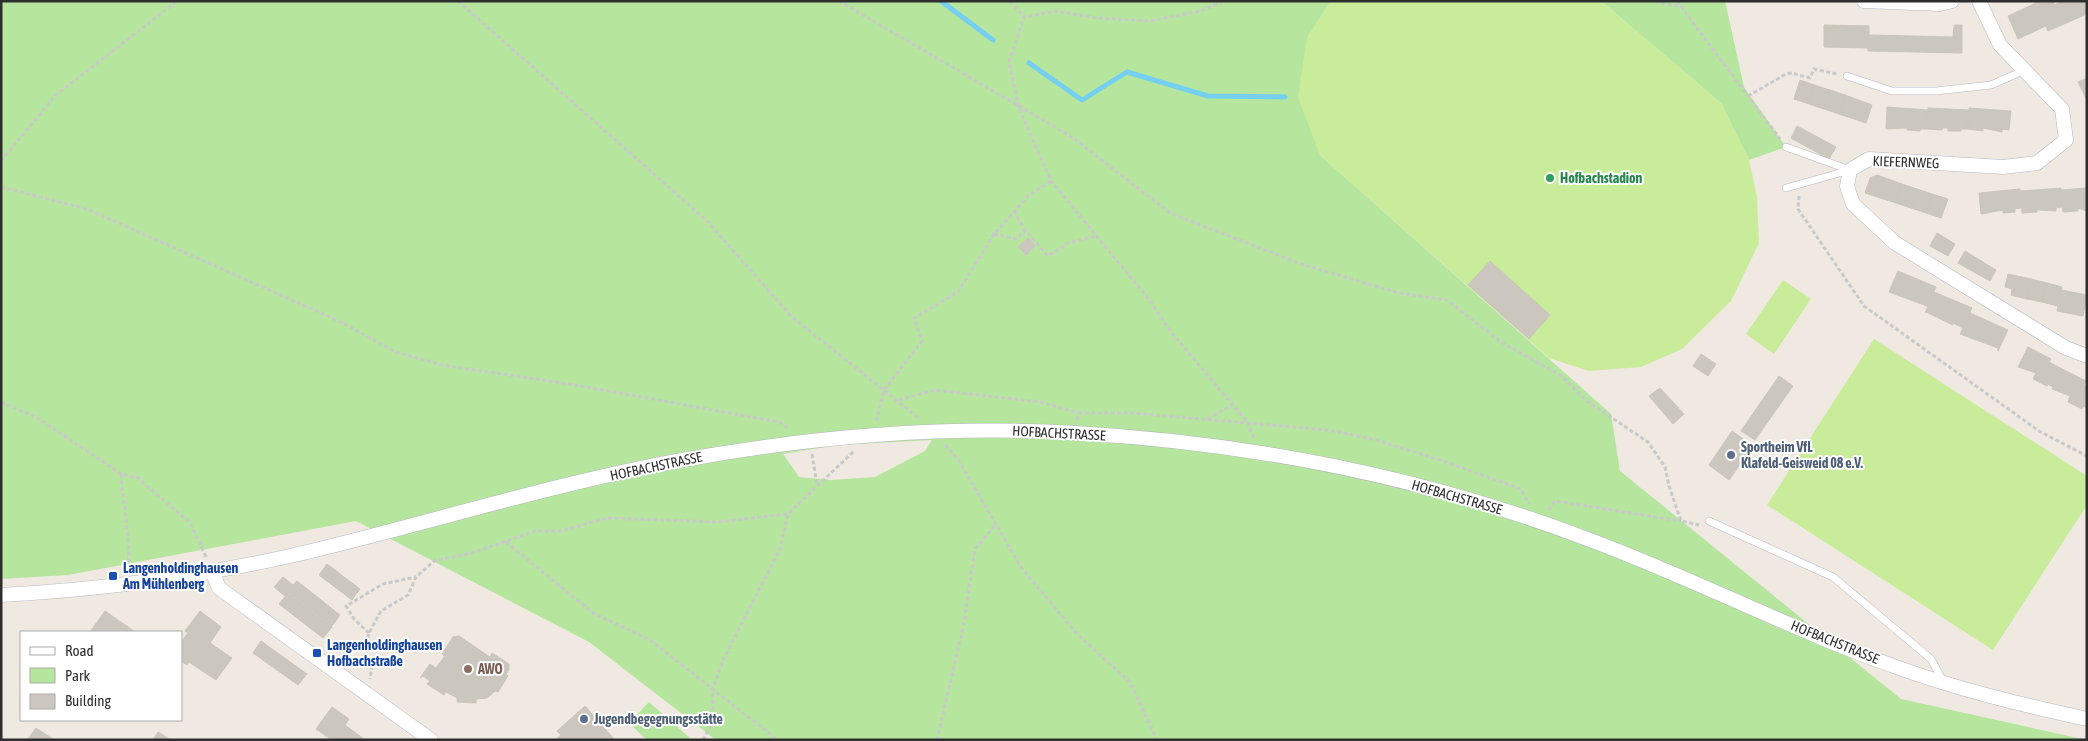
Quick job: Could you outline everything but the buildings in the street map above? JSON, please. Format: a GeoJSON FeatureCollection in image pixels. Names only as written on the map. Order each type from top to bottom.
{"type":"FeatureCollection","features":[{"type":"Feature","properties":{"kind":"street"},"geometry":{"type":"LineString","coordinates":[[1864,1],[1940,4],[1952,1]]}},
{"type":"Feature","properties":{"kind":"street","name":"KIEFERNWEG"},"geometry":{"type":"LineString","coordinates":[[1850,170],[1869,159],[2003,167],[2037,163],[2066,140],[2062,108],[2000,45],[1979,1]]}},
{"type":"Feature","properties":{"kind":"street"},"geometry":{"type":"LineString","coordinates":[[1850,170],[1847,186],[1853,204],[1896,243],[2066,348],[2087,356]]}},
{"type":"Feature","properties":{"kind":"street","name":"HOFBACHSTRASSE"},"geometry":{"type":"LineString","coordinates":[[1,595],[126,585],[212,571],[288,556],[544,491],[672,462],[810,441],[935,432],[1074,433],[1165,440],[1259,452],[1323,463],[1390,478],[1540,522],[1610,548],[1820,637],[1899,668],[2003,700],[2087,718]]}},
{"type":"Feature","properties":{"kind":"street"},"geometry":{"type":"LineString","coordinates":[[212,571],[219,588],[431,740]]}},
{"type":"Feature","properties":{"kind":"lane"},"geometry":{"type":"LineString","coordinates":[[1847,76],[1892,90],[1936,91],[1991,85],[2025,70]]}},
{"type":"Feature","properties":{"kind":"lane"},"geometry":{"type":"LineString","coordinates":[[1786,147],[1850,170]]}},
{"type":"Feature","properties":{"kind":"lane"},"geometry":{"type":"LineString","coordinates":[[1786,188],[1850,170]]}},
{"type":"Feature","properties":{"kind":"lane"},"geometry":{"type":"LineString","coordinates":[[1709,524],[1833,577],[1931,659],[1945,683]]}},
{"type":"Feature","properties":{"kind":"path"},"geometry":{"type":"LineString","coordinates":[[1,160],[56,95],[177,1]]}},
{"type":"Feature","properties":{"kind":"path"},"geometry":{"type":"LineString","coordinates":[[458,1],[706,220],[792,317],[899,400],[935,432],[959,461],[1021,567],[1078,635],[1130,682],[1157,740]]}},
{"type":"Feature","properties":{"kind":"path"},"geometry":{"type":"LineString","coordinates":[[839,1],[1072,137],[1170,213],[1302,264],[1399,293],[1447,300],[1501,342],[1560,375],[1587,401],[1648,442],[1666,467],[1669,486],[1681,521]]}},
{"type":"Feature","properties":{"kind":"path"},"geometry":{"type":"LineString","coordinates":[[1010,1],[1024,17]]}},
{"type":"Feature","properties":{"kind":"path"},"geometry":{"type":"LineString","coordinates":[[1024,17],[1056,11],[1097,18],[1150,21],[1201,11],[1223,1]]}},
{"type":"Feature","properties":{"kind":"path"},"geometry":{"type":"LineString","coordinates":[[1655,1],[1682,7]]}},
{"type":"Feature","properties":{"kind":"path"},"geometry":{"type":"LineString","coordinates":[[1677,1],[1786,147]]}},
{"type":"Feature","properties":{"kind":"path"},"geometry":{"type":"LineString","coordinates":[[1024,17],[1009,62],[1018,106],[1051,181],[1147,297],[1172,333],[1248,423]]}},
{"type":"Feature","properties":{"kind":"path"},"geometry":{"type":"LineString","coordinates":[[1748,96],[1792,72],[1810,78],[1814,68],[1847,76]]}},
{"type":"Feature","properties":{"kind":"path"},"geometry":{"type":"LineString","coordinates":[[884,390],[922,341],[914,318],[958,292],[994,234],[1029,195],[1051,181]]}},
{"type":"Feature","properties":{"kind":"path"},"geometry":{"type":"LineString","coordinates":[[1800,184],[1798,209],[1864,306],[2039,432],[2087,456]]}},
{"type":"Feature","properties":{"kind":"path"},"geometry":{"type":"LineString","coordinates":[[1,187],[86,210],[339,321],[396,352],[442,365],[575,385],[779,422],[810,441],[817,484],[788,514],[780,549],[723,660],[712,691],[714,720],[703,740]]}},
{"type":"Feature","properties":{"kind":"path"},"geometry":{"type":"LineString","coordinates":[[1014,211],[1025,230],[1048,256],[1068,243],[1098,236]]}},
{"type":"Feature","properties":{"kind":"path"},"geometry":{"type":"LineString","coordinates":[[994,234],[1016,239],[1025,230]]}},
{"type":"Feature","properties":{"kind":"path"},"geometry":{"type":"LineString","coordinates":[[899,400],[934,390],[1040,402],[1079,413],[1132,413],[1328,430],[1376,440],[1437,459],[1521,489],[1540,522],[1555,501],[1709,524]]}},
{"type":"Feature","properties":{"kind":"path"},"geometry":{"type":"LineString","coordinates":[[1,402],[36,417],[121,474],[138,478],[190,523],[212,571]]}},
{"type":"Feature","properties":{"kind":"path"},"geometry":{"type":"LineString","coordinates":[[1207,420],[1232,405]]}},
{"type":"Feature","properties":{"kind":"path"},"geometry":{"type":"LineString","coordinates":[[1074,433],[1079,413]]}},
{"type":"Feature","properties":{"kind":"path"},"geometry":{"type":"LineString","coordinates":[[121,474],[123,505],[130,545],[126,585]]}},
{"type":"Feature","properties":{"kind":"path"},"geometry":{"type":"LineString","coordinates":[[347,681],[364,655],[369,633],[381,611],[408,595],[416,577],[434,561],[472,553],[534,531],[561,530],[607,518],[718,522],[788,514]]}},
{"type":"Feature","properties":{"kind":"path"},"geometry":{"type":"LineString","coordinates":[[938,740],[963,628],[976,549],[996,525]]}},
{"type":"Feature","properties":{"kind":"path"},"geometry":{"type":"LineString","coordinates":[[505,541],[593,613],[650,640],[712,691],[778,740]]}},
{"type":"Feature","properties":{"kind":"path"},"geometry":{"type":"LineString","coordinates":[[369,633],[354,619],[346,606],[383,584],[416,577]]}},
{"type":"Feature","properties":{"kind":"path"},"geometry":{"type":"LineString","coordinates":[[364,655],[372,666],[366,695]]}},
{"type":"Feature","properties":{"kind":"green space"},"geometry":{"type":"Polygon","coordinates":[[[1,1],[1331,1],[1307,38],[1320,155],[1611,414],[1620,471],[1901,699],[2087,740],[716,740],[589,642],[356,521],[68,575],[1,579],[1,1]],[[932,440],[836,445],[783,454],[799,477],[831,480],[875,477],[925,451],[932,440]]]}},
{"type":"Feature","properties":{"kind":"green space","name":"Hofbachstadion"},"geometry":{"type":"Polygon","coordinates":[[[1331,1],[1601,1],[1721,103],[1749,160],[1757,197],[1759,243],[1731,301],[1682,349],[1641,367],[1589,371],[1549,358],[1320,155],[1298,97],[1307,38],[1331,1]]]}},
{"type":"Feature","properties":{"kind":"green space"},"geometry":{"type":"Polygon","coordinates":[[[1601,1],[1725,1],[1744,87],[1786,147],[1749,160],[1721,103],[1601,1]]]}},
{"type":"Feature","properties":{"kind":"green space"},"geometry":{"type":"Polygon","coordinates":[[[1783,280],[1811,299],[1774,354],[1746,334],[1783,280]]]}},
{"type":"Feature","properties":{"kind":"green space"},"geometry":{"type":"Polygon","coordinates":[[[1874,339],[2087,476],[2087,505],[1993,650],[1767,505],[1874,339]]]}},
{"type":"Feature","properties":{"kind":"green space"},"geometry":{"type":"Polygon","coordinates":[[[649,702],[690,738],[688,740],[647,740],[629,723],[649,702]]]}},
{"type":"Feature","properties":{"kind":"waterway"},"geometry":{"type":"LineString","coordinates":[[941,1],[993,40]]}},
{"type":"Feature","properties":{"kind":"waterway"},"geometry":{"type":"LineString","coordinates":[[1029,63],[1082,100],[1127,72],[1208,96],[1285,97]]}},
{"type":"Feature","properties":{"kind":"place","name":"Hofbachstadion"},"geometry":{"type":"Point","coordinates":[1550,178]}},
{"type":"Feature","properties":{"kind":"place","name":"Sportheim VfL Klafeld-Geisweid 08 e.V."},"geometry":{"type":"Point","coordinates":[1731,455]}},
{"type":"Feature","properties":{"kind":"place","name":"Langenholdinghausen Am Mühlenberg"},"geometry":{"type":"Point","coordinates":[113,576]}},
{"type":"Feature","properties":{"kind":"place","name":"Langenholdinghausen Hofbachstraße"},"geometry":{"type":"Point","coordinates":[317,653]}},
{"type":"Feature","properties":{"kind":"place","name":"AWO"},"geometry":{"type":"Point","coordinates":[468,669]}},
{"type":"Feature","properties":{"kind":"place","name":"Jugendbegegnungsstätte"},"geometry":{"type":"Point","coordinates":[584,719]}}]}
